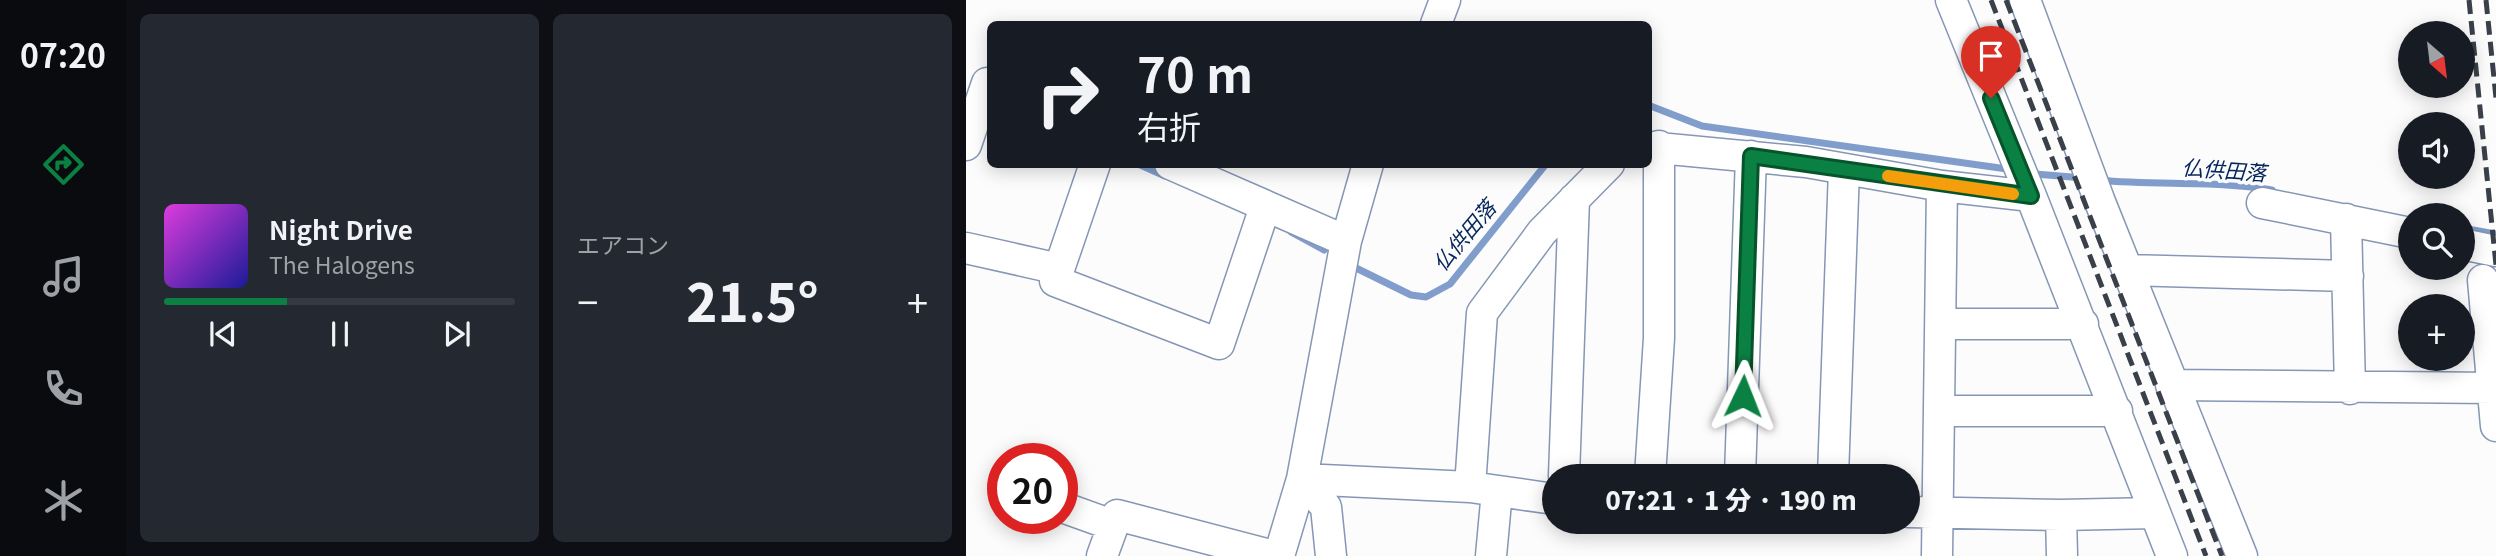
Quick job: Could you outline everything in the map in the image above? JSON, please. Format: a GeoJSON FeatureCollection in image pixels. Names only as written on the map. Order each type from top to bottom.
{"type":"FeatureCollection","features":[{"type":"Feature","properties":{"kind":"street"},"geometry":{"type":"LineString","coordinates":[[1437,21],[1445,0]]}},
{"type":"Feature","properties":{"kind":"street"},"geometry":{"type":"LineString","coordinates":[[1951,0],[2083,324],[2172,556]]}},
{"type":"Feature","properties":{"kind":"street"},"geometry":{"type":"LineString","coordinates":[[2025,0],[2171,385],[2242,556]]}},
{"type":"Feature","properties":{"kind":"street"},"geometry":{"type":"LineString","coordinates":[[966,145],[981,80]]}},
{"type":"Feature","properties":{"kind":"street"},"geometry":{"type":"LineString","coordinates":[[1651,464],[1659,338],[1654,146],[1751,156],[1942,186],[2031,196]]}},
{"type":"Feature","properties":{"kind":"street"},"geometry":{"type":"LineString","coordinates":[[1741,464],[1751,156]]}},
{"type":"Feature","properties":{"kind":"street"},"geometry":{"type":"LineString","coordinates":[[1094,168],[1055,281],[1219,344],[1265,207]]}},
{"type":"Feature","properties":{"kind":"street"},"geometry":{"type":"LineString","coordinates":[[1179,168],[1346,241]]}},
{"type":"Feature","properties":{"kind":"street"},"geometry":{"type":"LineString","coordinates":[[1102,556],[1117,515],[1277,556],[1302,479],[1346,241],[1367,168]]}},
{"type":"Feature","properties":{"kind":"street"},"geometry":{"type":"LineString","coordinates":[[1491,556],[1483,489],[1482,313],[1542,232],[1605,168]]}},
{"type":"Feature","properties":{"kind":"street"},"geometry":{"type":"LineString","coordinates":[[1833,464],[1844,169]]}},
{"type":"Feature","properties":{"kind":"street"},"geometry":{"type":"LineString","coordinates":[[1937,556],[1942,186]]}},
{"type":"Feature","properties":{"kind":"street"},"geometry":{"type":"LineString","coordinates":[[1564,464],[1574,199]]}},
{"type":"Feature","properties":{"kind":"street"},"geometry":{"type":"LineString","coordinates":[[2262,203],[2398,230]]}},
{"type":"Feature","properties":{"kind":"street"},"geometry":{"type":"LineString","coordinates":[[2346,219],[2350,389]]}},
{"type":"Feature","properties":{"kind":"street"},"geometry":{"type":"LineString","coordinates":[[2475,247],[2496,251]]}},
{"type":"Feature","properties":{"kind":"street"},"geometry":{"type":"LineString","coordinates":[[966,248],[1059,269]]}},
{"type":"Feature","properties":{"kind":"street"},"geometry":{"type":"LineString","coordinates":[[2127,270],[2348,276]]}},
{"type":"Feature","properties":{"kind":"street"},"geometry":{"type":"LineString","coordinates":[[2483,280],[2496,426]]}},
{"type":"Feature","properties":{"kind":"street"},"geometry":{"type":"LineString","coordinates":[[1942,324],[2083,324]]}},
{"type":"Feature","properties":{"kind":"street"},"geometry":{"type":"LineString","coordinates":[[2171,385],[2350,389],[2493,388]]}},
{"type":"Feature","properties":{"kind":"street"},"geometry":{"type":"LineString","coordinates":[[1941,411],[2117,411]]}},
{"type":"Feature","properties":{"kind":"street"},"geometry":{"type":"LineString","coordinates":[[1302,479],[1483,489],[1542,497]]}},
{"type":"Feature","properties":{"kind":"street"},"geometry":{"type":"LineString","coordinates":[[1302,479],[1326,508],[1331,556]]}},
{"type":"Feature","properties":{"kind":"street"},"geometry":{"type":"LineString","coordinates":[[1920,512],[2061,515],[2155,513]]}},
{"type":"Feature","properties":{"kind":"street"},"geometry":{"type":"LineString","coordinates":[[1078,513],[1112,525]]}},
{"type":"Feature","properties":{"kind":"street"},"geometry":{"type":"LineString","coordinates":[[2061,515],[2062,556]]}},
{"type":"Feature","properties":{"kind":"waterway","name":"仏供田落"},"geometry":{"type":"LineString","coordinates":[[1652,107],[1702,126],[2007,169]]}},
{"type":"Feature","properties":{"kind":"waterway","name":"仏供田落"},"geometry":{"type":"LineString","coordinates":[[1147,168],[1165,176]]}},
{"type":"Feature","properties":{"kind":"waterway","name":"仏供田落"},"geometry":{"type":"LineString","coordinates":[[1356,268],[1411,295],[1426,297],[1450,284],[1543,168]]}},
{"type":"Feature","properties":{"kind":"waterway","name":"仏供田落"},"geometry":{"type":"LineString","coordinates":[[2035,174],[2084,178]]}},
{"type":"Feature","properties":{"kind":"waterway","name":"仏供田落"},"geometry":{"type":"LineString","coordinates":[[2099,180],[2229,185],[2272,190]]}},
{"type":"Feature","properties":{"kind":"waterway","name":"仏供田落"},"geometry":{"type":"LineString","coordinates":[[2475,230],[2496,234]]}},
{"type":"Feature","properties":{"kind":"waterway","name":"仏供田落"},"geometry":{"type":"LineString","coordinates":[[1291,232],[1324,250]]}},
{"type":"Feature","properties":{"kind":"railway"},"geometry":{"type":"LineString","coordinates":[[1991,0],[2206,556]]}},
{"type":"Feature","properties":{"kind":"railway"},"geometry":{"type":"LineString","coordinates":[[2006,0],[2222,556]]}},
{"type":"Feature","properties":{"kind":"railway"},"geometry":{"type":"LineString","coordinates":[[2469,0],[2496,265]]}},
{"type":"Feature","properties":{"kind":"railway"},"geometry":{"type":"LineString","coordinates":[[2486,0],[2496,98]]}},
{"type":"Feature","properties":{"kind":"slow traffic"},"geometry":{"type":"LineString","coordinates":[[1888,176],[1942,186],[2013,194]]}},
{"type":"Feature","properties":{"kind":"route"},"geometry":{"type":"LineString","coordinates":[[1743,396],[1751,156],[1806,162],[1942,186],[2031,196],[1991,98]]}}]}
